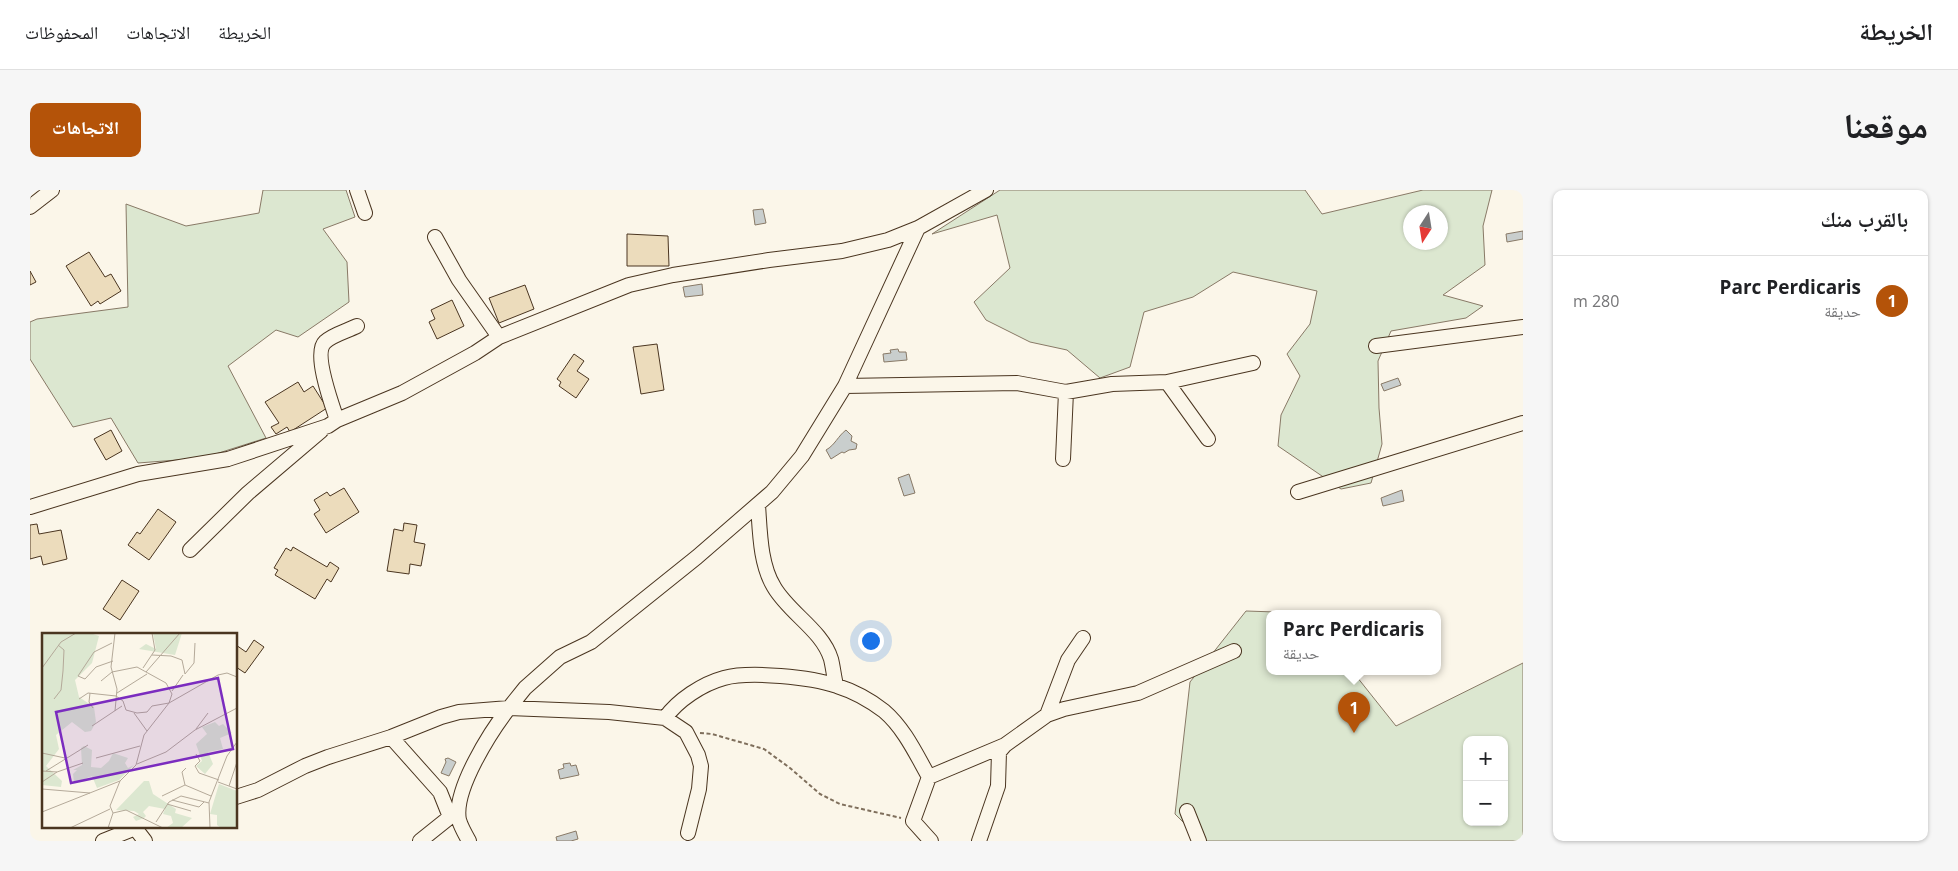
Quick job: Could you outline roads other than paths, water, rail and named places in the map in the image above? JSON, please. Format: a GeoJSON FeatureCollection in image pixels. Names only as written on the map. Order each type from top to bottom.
{"type":"FeatureCollection","features":[{"type":"Feature","properties":{"kind":"street"},"geometry":{"type":"LineString","coordinates":[[30,207],[52,190]]}},
{"type":"Feature","properties":{"kind":"street"},"geometry":{"type":"LineString","coordinates":[[357,190],[366,213]]}},
{"type":"Feature","properties":{"kind":"street"},"geometry":{"type":"LineString","coordinates":[[30,507],[138,474],[228,459],[332,423],[402,393],[475,353],[499,337],[629,285],[673,275],[842,251],[888,240],[918,228],[986,190]]}},
{"type":"Feature","properties":{"kind":"street"},"geometry":{"type":"LineString","coordinates":[[420,841],[434,828],[455,816],[472,770],[490,733],[526,688],[560,657],[590,642],[698,557],[758,505],[783,480],[802,456],[845,386],[918,228]]}},
{"type":"Feature","properties":{"kind":"street"},"geometry":{"type":"LineString","coordinates":[[434,237],[459,280],[499,337]]}},
{"type":"Feature","properties":{"kind":"street"},"geometry":{"type":"LineString","coordinates":[[332,423],[320,351],[325,341],[357,326]]}},
{"type":"Feature","properties":{"kind":"street"},"geometry":{"type":"LineString","coordinates":[[1376,346],[1523,326]]}},
{"type":"Feature","properties":{"kind":"street"},"geometry":{"type":"LineString","coordinates":[[845,386],[1017,384],[1066,392],[1112,384],[1167,382],[1253,363]]}},
{"type":"Feature","properties":{"kind":"street"},"geometry":{"type":"LineString","coordinates":[[1167,382],[1208,439]]}},
{"type":"Feature","properties":{"kind":"street"},"geometry":{"type":"LineString","coordinates":[[1063,459],[1066,392]]}},
{"type":"Feature","properties":{"kind":"street"},"geometry":{"type":"LineString","coordinates":[[1298,492],[1523,422]]}},
{"type":"Feature","properties":{"kind":"street"},"geometry":{"type":"LineString","coordinates":[[190,550],[248,493],[332,423]]}},
{"type":"Feature","properties":{"kind":"street"},"geometry":{"type":"LineString","coordinates":[[758,505],[761,540],[767,570],[774,586],[786,604],[821,641],[830,657],[836,685]]}},
{"type":"Feature","properties":{"kind":"street"},"geometry":{"type":"LineString","coordinates":[[1047,715],[1068,660],[1083,638]]}},
{"type":"Feature","properties":{"kind":"street"},"geometry":{"type":"LineString","coordinates":[[931,841],[913,821],[929,777],[1005,745],[1047,715],[1074,706],[1138,693],[1234,652]]}},
{"type":"Feature","properties":{"kind":"street"},"geometry":{"type":"LineString","coordinates":[[665,718],[677,704],[724,678],[751,674],[836,685],[874,705],[893,720],[901,729],[929,777]]}},
{"type":"Feature","properties":{"kind":"street"},"geometry":{"type":"LineString","coordinates":[[238,796],[258,790],[305,766],[328,757],[391,737],[459,712],[509,708],[609,712],[665,718],[686,732],[698,755],[701,776],[688,834]]}},
{"type":"Feature","properties":{"kind":"street"},"geometry":{"type":"LineString","coordinates":[[391,737],[440,792],[469,841]]}},
{"type":"Feature","properties":{"kind":"street"},"geometry":{"type":"LineString","coordinates":[[979,841],[998,786],[999,752],[1005,745]]}},
{"type":"Feature","properties":{"kind":"street"},"geometry":{"type":"LineString","coordinates":[[1187,811],[1199,841]]}},
{"type":"Feature","properties":{"kind":"street"},"geometry":{"type":"LineString","coordinates":[[103,841],[136,828],[145,841]]}},
{"type":"Feature","properties":{"kind":"place","name":"Parc Perdicaris"},"geometry":{"type":"Point","coordinates":[1354,733]}}]}
